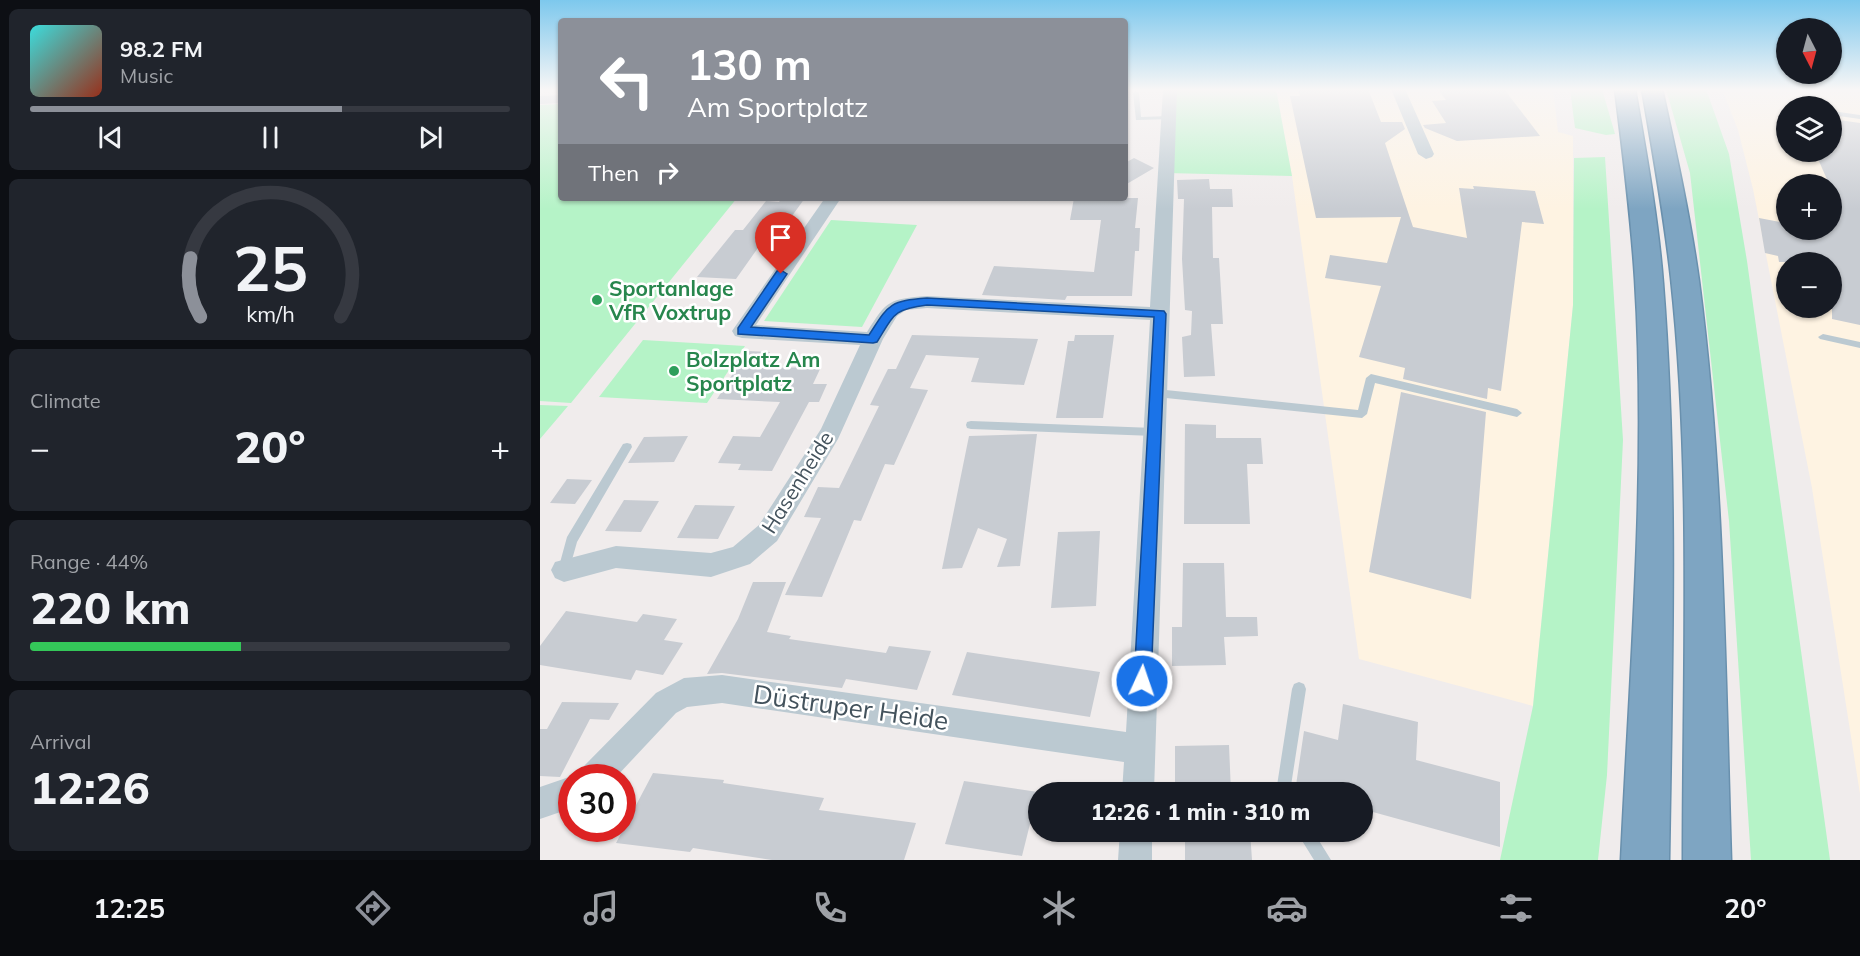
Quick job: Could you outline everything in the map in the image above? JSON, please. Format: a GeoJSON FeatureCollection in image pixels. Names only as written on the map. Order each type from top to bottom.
{"type":"FeatureCollection","features":[{"type":"Feature","properties":{"kind":"highway"},"geometry":{"type":"LineString","coordinates":[[1643,129],[1675,204],[1689,317],[1700,468],[1707,860]]}},
{"type":"Feature","properties":{"kind":"highway"},"geometry":{"type":"LineString","coordinates":[[1645,860],[1656,459],[1650,316],[1651,129]]}},
{"type":"Feature","properties":{"kind":"street"},"geometry":{"type":"LineString","coordinates":[[1138,782],[1168,129]]}},
{"type":"Feature","properties":{"kind":"street"},"geometry":{"type":"LineString","coordinates":[[1415,129],[1426,154]]}},
{"type":"Feature","properties":{"kind":"street"},"geometry":{"type":"LineString","coordinates":[[831,201],[742,331],[873,339]]}},
{"type":"Feature","properties":{"kind":"street","name":"Hasenheide"},"geometry":{"type":"LineString","coordinates":[[564,570],[616,557],[711,565],[741,556],[768,533],[830,433],[873,339],[890,311],[902,304],[927,302],[1160,314]]}},
{"type":"Feature","properties":{"kind":"street","name":"Düstruper Heide"},"geometry":{"type":"LineString","coordinates":[[607,764],[666,703],[684,693],[722,689],[1139,749]]}},
{"type":"Feature","properties":{"kind":"street"},"geometry":{"type":"LineString","coordinates":[[540,803],[558,797]]}},
{"type":"Feature","properties":{"kind":"street"},"geometry":{"type":"LineString","coordinates":[[1136,842],[1136,860]]}},
{"type":"Feature","properties":{"kind":"lane"},"geometry":{"type":"LineString","coordinates":[[1823,337],[1860,345]]}},
{"type":"Feature","properties":{"kind":"lane"},"geometry":{"type":"LineString","coordinates":[[1156,393],[1362,414],[1371,378],[1517,413]]}},
{"type":"Feature","properties":{"kind":"lane"},"geometry":{"type":"LineString","coordinates":[[971,425],[1154,432]]}},
{"type":"Feature","properties":{"kind":"lane","name":"Hasenheide"},"geometry":{"type":"LineString","coordinates":[[564,570],[571,541],[627,447]]}},
{"type":"Feature","properties":{"kind":"lane"},"geometry":{"type":"LineString","coordinates":[[1285,782],[1299,689]]}},
{"type":"Feature","properties":{"kind":"lane"},"geometry":{"type":"LineString","coordinates":[[1311,842],[1323,860]]}},
{"type":"Feature","properties":{"kind":"shaded area"},"geometry":{"type":"Polygon","coordinates":[[[1283,129],[1558,129],[1558,132],[1573,136],[1573,305],[1533,706],[1359,659],[1292,176],[1283,129]]]}},
{"type":"Feature","properties":{"kind":"shaded area"},"geometry":{"type":"Polygon","coordinates":[[[1738,129],[1776,129],[1776,162],[1842,162],[1842,129],[1860,129],[1860,794],[1812,488],[1778,318],[1842,318],[1842,252],[1776,252],[1776,306],[1753,189],[1738,129]]]}},
{"type":"Feature","properties":{"kind":"green space","name":"Sportanlage VfR Voxtrup"},"geometry":{"type":"Polygon","coordinates":[[[540,129],[558,129],[558,201],[735,201],[571,403],[540,401],[540,129]]]}},
{"type":"Feature","properties":{"kind":"green space"},"geometry":{"type":"Polygon","coordinates":[[[1168,129],[1283,129],[1292,176],[1166,173],[1168,129]]]}},
{"type":"Feature","properties":{"kind":"green space"},"geometry":{"type":"Polygon","coordinates":[[[1580,129],[1614,129],[1615,134],[1606,135],[1580,129]]]}},
{"type":"Feature","properties":{"kind":"green space"},"geometry":{"type":"Polygon","coordinates":[[[1677,129],[1720,129],[1729,154],[1747,261],[1830,860],[1751,860],[1729,521],[1690,173],[1677,129]]]}},
{"type":"Feature","properties":{"kind":"green space"},"geometry":{"type":"Polygon","coordinates":[[[1605,157],[1623,440],[1607,775],[1598,860],[1500,860],[1533,706],[1573,305],[1574,158],[1605,157]]]}},
{"type":"Feature","properties":{"kind":"green space"},"geometry":{"type":"Polygon","coordinates":[[[831,220],[917,225],[862,327],[764,321],[831,220]]]}},
{"type":"Feature","properties":{"kind":"green space","name":"Bolzplatz Am Sportplatz"},"geometry":{"type":"Polygon","coordinates":[[[643,340],[745,346],[707,403],[599,397],[643,340]]]}},
{"type":"Feature","properties":{"kind":"green space"},"geometry":{"type":"Polygon","coordinates":[[[540,405],[568,406],[540,439],[540,405]]]}},
{"type":"Feature","properties":{"kind":"building"},"geometry":{"type":"Polygon","coordinates":[[[1297,129],[1405,129],[1385,143],[1413,227],[1467,238],[1459,188],[1474,189],[1473,186],[1535,191],[1544,224],[1522,222],[1501,391],[1488,388],[1487,399],[1403,379],[1405,368],[1359,357],[1381,286],[1325,278],[1330,255],[1387,263],[1401,217],[1316,218],[1297,129]]]}},
{"type":"Feature","properties":{"kind":"building"},"geometry":{"type":"Polygon","coordinates":[[[1428,129],[1535,129],[1540,136],[1457,141],[1428,129]]]}},
{"type":"Feature","properties":{"kind":"building"},"geometry":{"type":"Polygon","coordinates":[[[1842,129],[1860,129],[1860,325],[1832,319],[1842,318],[1842,252],[1776,252],[1776,256],[1765,253],[1759,218],[1776,221],[1776,240],[1842,240],[1842,174],[1825,174],[1819,162],[1842,162],[1842,129]]]}},
{"type":"Feature","properties":{"kind":"building"},"geometry":{"type":"Polygon","coordinates":[[[1134,158],[1154,168],[1128,183],[1128,161],[1134,158]]]}},
{"type":"Feature","properties":{"kind":"building"},"geometry":{"type":"Polygon","coordinates":[[[1209,179],[1210,189],[1232,189],[1233,207],[1212,207],[1213,258],[1219,258],[1223,324],[1211,324],[1215,376],[1184,377],[1182,337],[1191,335],[1192,311],[1185,310],[1182,259],[1184,199],[1178,199],[1177,180],[1209,179]]]}},
{"type":"Feature","properties":{"kind":"building"},"geometry":{"type":"Polygon","coordinates":[[[1128,198],[1138,198],[1135,228],[1140,228],[1139,251],[1135,251],[1132,296],[1067,296],[1065,300],[982,295],[994,266],[1094,272],[1101,220],[1070,220],[1073,201],[1128,201],[1128,198]]]}},
{"type":"Feature","properties":{"kind":"building"},"geometry":{"type":"Polygon","coordinates":[[[766,201],[803,201],[771,245],[760,245],[736,279],[697,277],[735,230],[743,230],[766,201]]]}},
{"type":"Feature","properties":{"kind":"building"},"geometry":{"type":"Polygon","coordinates":[[[912,335],[1038,339],[1024,385],[971,382],[979,358],[926,355],[910,388],[928,390],[894,465],[885,464],[861,521],[854,520],[822,597],[785,595],[821,518],[804,517],[818,487],[839,488],[879,406],[870,405],[888,369],[896,369],[912,335]]]}},
{"type":"Feature","properties":{"kind":"building"},"geometry":{"type":"Polygon","coordinates":[[[1075,335],[1114,335],[1103,418],[1056,418],[1068,341],[1074,341],[1075,335]]]}},
{"type":"Feature","properties":{"kind":"building"},"geometry":{"type":"Polygon","coordinates":[[[747,351],[770,352],[760,368],[821,367],[813,384],[827,384],[819,402],[809,402],[772,471],[738,470],[741,464],[718,463],[733,436],[760,437],[780,402],[717,399],[747,351]]]}},
{"type":"Feature","properties":{"kind":"building"},"geometry":{"type":"Polygon","coordinates":[[[1401,392],[1486,412],[1471,599],[1369,572],[1401,392]]]}},
{"type":"Feature","properties":{"kind":"building"},"geometry":{"type":"Polygon","coordinates":[[[1185,424],[1216,425],[1216,438],[1261,438],[1263,464],[1247,464],[1250,524],[1184,524],[1185,424]]]}},
{"type":"Feature","properties":{"kind":"building"},"geometry":{"type":"Polygon","coordinates":[[[1037,434],[1020,566],[997,567],[1007,539],[978,528],[962,568],[942,569],[969,436],[1037,434]]]}},
{"type":"Feature","properties":{"kind":"building"},"geometry":{"type":"Polygon","coordinates":[[[688,436],[674,462],[628,463],[644,437],[688,436]]]}},
{"type":"Feature","properties":{"kind":"building"},"geometry":{"type":"Polygon","coordinates":[[[567,479],[592,480],[575,504],[550,503],[567,479]]]}},
{"type":"Feature","properties":{"kind":"building"},"geometry":{"type":"Polygon","coordinates":[[[624,500],[659,501],[641,532],[605,531],[624,500]]]}},
{"type":"Feature","properties":{"kind":"building"},"geometry":{"type":"Polygon","coordinates":[[[695,505],[735,506],[718,539],[677,538],[695,505]]]}},
{"type":"Feature","properties":{"kind":"building"},"geometry":{"type":"Polygon","coordinates":[[[1100,531],[1096,606],[1051,608],[1058,532],[1100,531]]]}},
{"type":"Feature","properties":{"kind":"building"},"geometry":{"type":"Polygon","coordinates":[[[1183,563],[1224,563],[1226,617],[1257,617],[1258,636],[1224,637],[1226,665],[1172,666],[1172,627],[1182,627],[1183,563]]]}},
{"type":"Feature","properties":{"kind":"building"},"geometry":{"type":"Polygon","coordinates":[[[753,582],[786,582],[767,632],[791,636],[789,639],[886,653],[889,646],[931,651],[917,690],[846,679],[842,688],[722,673],[707,674],[738,619],[753,582]]]}},
{"type":"Feature","properties":{"kind":"building"},"geometry":{"type":"Polygon","coordinates":[[[566,611],[637,622],[643,614],[677,619],[664,640],[683,643],[663,675],[636,670],[631,680],[540,665],[540,646],[566,611]]]}},
{"type":"Feature","properties":{"kind":"building"},"geometry":{"type":"Polygon","coordinates":[[[967,652],[1100,672],[1090,717],[952,695],[967,652]]]}},
{"type":"Feature","properties":{"kind":"building"},"geometry":{"type":"Polygon","coordinates":[[[562,702],[619,703],[609,720],[590,719],[567,764],[558,764],[558,777],[540,776],[540,729],[547,729],[562,702]]]}},
{"type":"Feature","properties":{"kind":"building"},"geometry":{"type":"Polygon","coordinates":[[[1343,704],[1418,722],[1416,760],[1500,782],[1500,847],[1373,812],[1373,782],[1296,782],[1304,731],[1338,740],[1343,704]]]}},
{"type":"Feature","properties":{"kind":"building"},"geometry":{"type":"Polygon","coordinates":[[[1229,745],[1231,782],[1175,782],[1175,746],[1229,745]]]}},
{"type":"Feature","properties":{"kind":"building"},"geometry":{"type":"Polygon","coordinates":[[[653,773],[724,780],[723,783],[824,798],[819,810],[916,823],[904,860],[772,860],[693,848],[690,852],[616,843],[636,842],[636,805],[653,773]]]}},
{"type":"Feature","properties":{"kind":"building"},"geometry":{"type":"Polygon","coordinates":[[[964,781],[1028,791],[1028,832],[1022,856],[945,844],[964,781]]]}},
{"type":"Feature","properties":{"kind":"building"},"geometry":{"type":"Polygon","coordinates":[[[1185,842],[1251,842],[1252,860],[1185,860],[1185,842]]]}},
{"type":"Feature","properties":{"kind":"place","name":"Sportanlage VfR Voxtrup"},"geometry":{"type":"Point","coordinates":[597,300]}},
{"type":"Feature","properties":{"kind":"place","name":"Bolzplatz Am Sportplatz"},"geometry":{"type":"Point","coordinates":[674,371]}},
{"type":"Feature","properties":{"kind":"route"},"geometry":{"type":"LineString","coordinates":[[781,274],[742,331],[873,339],[890,311],[902,304],[927,302],[1160,314],[1142,681]]}}]}
